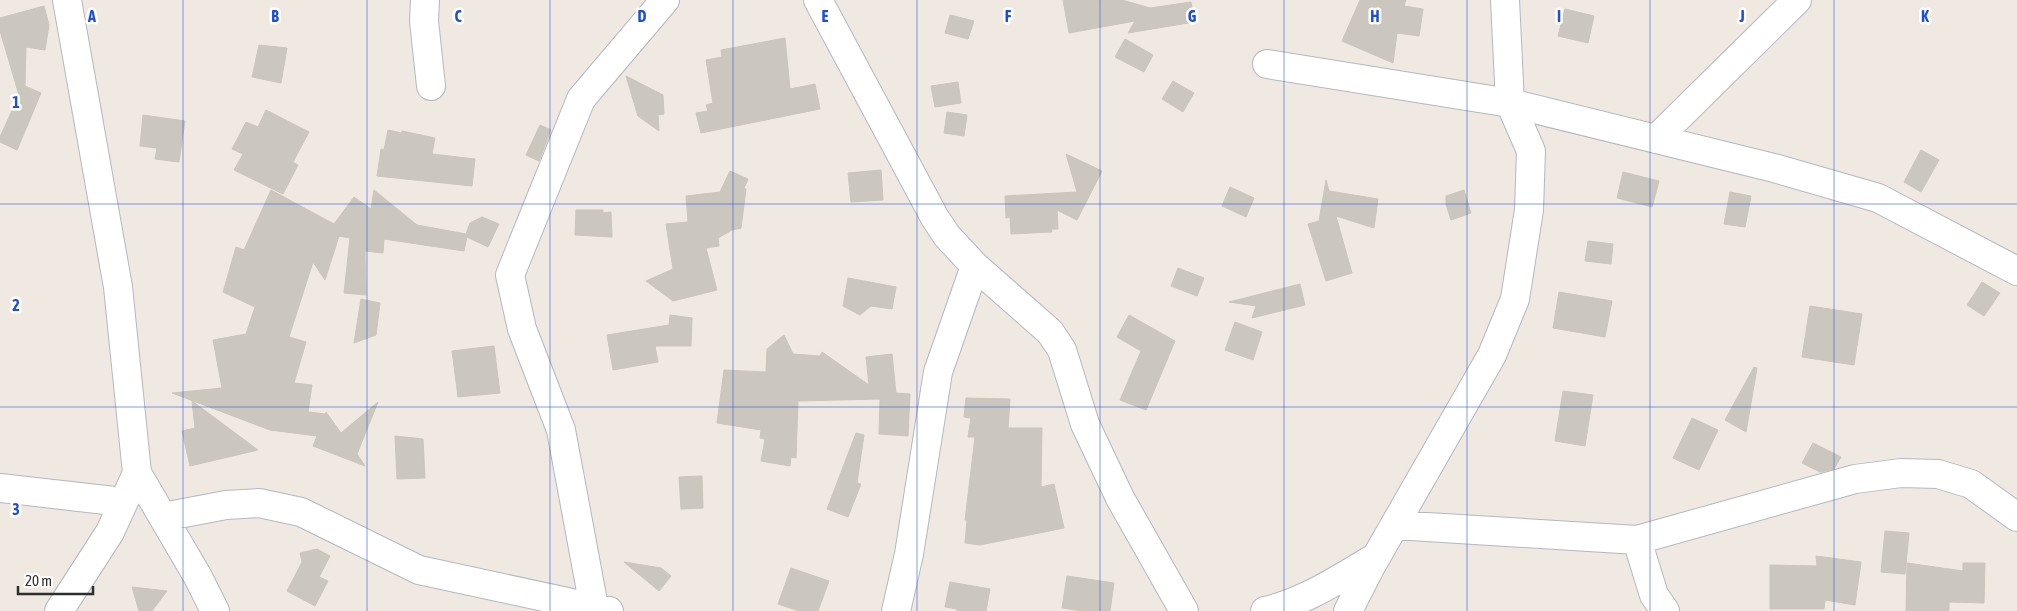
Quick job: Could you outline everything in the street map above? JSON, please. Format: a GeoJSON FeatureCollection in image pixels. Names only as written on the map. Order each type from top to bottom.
{"type":"FeatureCollection","features":[{"type":"Feature","properties":{"kind":"street"},"geometry":{"type":"LineString","coordinates":[[67,0],[118,287],[136,473],[198,577],[215,611]]}},
{"type":"Feature","properties":{"kind":"street"},"geometry":{"type":"LineString","coordinates":[[425,0],[424,21],[432,86]]}},
{"type":"Feature","properties":{"kind":"street"},"geometry":{"type":"LineString","coordinates":[[163,517],[226,504],[259,503],[302,512],[419,570],[602,609],[561,430],[522,329],[510,275],[581,99],[665,0]]}},
{"type":"Feature","properties":{"kind":"street"},"geometry":{"type":"LineString","coordinates":[[818,0],[935,218],[947,236],[975,266],[1050,332],[1062,350],[1084,424],[1120,498],[1184,611]]}},
{"type":"Feature","properties":{"kind":"street"},"geometry":{"type":"LineString","coordinates":[[1348,611],[1377,556],[1492,355],[1515,300],[1529,210],[1531,151],[1510,103],[1505,0]]}},
{"type":"Feature","properties":{"kind":"street"},"geometry":{"type":"LineString","coordinates":[[1656,139],[1797,0]]}},
{"type":"Feature","properties":{"kind":"street"},"geometry":{"type":"LineString","coordinates":[[1266,64],[1510,103],[1774,168],[1878,198],[2017,271]]}},
{"type":"Feature","properties":{"kind":"street"},"geometry":{"type":"LineString","coordinates":[[896,611],[909,554],[938,372],[975,266]]}},
{"type":"Feature","properties":{"kind":"street"},"geometry":{"type":"LineString","coordinates":[[59,611],[110,532],[136,473]]}},
{"type":"Feature","properties":{"kind":"street"},"geometry":{"type":"LineString","coordinates":[[1395,525],[1637,540],[1855,479],[1901,473],[1938,474],[1971,484],[2017,516]]}},
{"type":"Feature","properties":{"kind":"street"},"geometry":{"type":"LineString","coordinates":[[0,488],[123,502]]}},
{"type":"Feature","properties":{"kind":"street"},"geometry":{"type":"LineString","coordinates":[[1637,540],[1654,595],[1665,611]]}},
{"type":"Feature","properties":{"kind":"street"},"geometry":{"type":"LineString","coordinates":[[1265,611],[1279,608],[1335,581],[1377,556]]}},
{"type":"Feature","properties":{"kind":"building"},"geometry":{"type":"Polygon","coordinates":[[[1063,0],[1122,0],[1150,8],[1191,2],[1194,22],[1128,33],[1135,21],[1069,33],[1063,0]]]}},
{"type":"Feature","properties":{"kind":"building"},"geometry":{"type":"Polygon","coordinates":[[[1360,0],[1406,0],[1404,6],[1423,9],[1419,36],[1397,33],[1393,63],[1342,41],[1360,0]]]}},
{"type":"Feature","properties":{"kind":"building"},"geometry":{"type":"Polygon","coordinates":[[[44,6],[49,25],[45,50],[26,47],[25,86],[41,93],[17,150],[0,142],[0,137],[19,95],[0,31],[0,18],[44,6]]]}},
{"type":"Feature","properties":{"kind":"building"},"geometry":{"type":"Polygon","coordinates":[[[1565,9],[1594,16],[1588,43],[1558,36],[1565,9]]]}},
{"type":"Feature","properties":{"kind":"building"},"geometry":{"type":"Polygon","coordinates":[[[950,15],[974,21],[968,39],[945,33],[950,15]]]}},
{"type":"Feature","properties":{"kind":"building"},"geometry":{"type":"Polygon","coordinates":[[[785,38],[790,89],[815,84],[820,109],[701,133],[696,113],[708,111],[706,105],[713,103],[706,60],[722,57],[721,50],[785,38]]]}},
{"type":"Feature","properties":{"kind":"building"},"geometry":{"type":"Polygon","coordinates":[[[1125,39],[1153,55],[1144,72],[1115,57],[1125,39]]]}},
{"type":"Feature","properties":{"kind":"building"},"geometry":{"type":"Polygon","coordinates":[[[259,45],[287,48],[281,83],[252,77],[259,45]]]}},
{"type":"Feature","properties":{"kind":"building"},"geometry":{"type":"Polygon","coordinates":[[[626,76],[663,95],[664,114],[658,115],[659,131],[638,116],[626,76]]]}},
{"type":"Feature","properties":{"kind":"building"},"geometry":{"type":"Polygon","coordinates":[[[1173,81],[1194,93],[1183,112],[1162,99],[1173,81]]]}},
{"type":"Feature","properties":{"kind":"building"},"geometry":{"type":"Polygon","coordinates":[[[958,82],[961,103],[935,107],[931,86],[958,82]]]}},
{"type":"Feature","properties":{"kind":"building"},"geometry":{"type":"Polygon","coordinates":[[[266,110],[309,132],[293,162],[298,165],[283,194],[234,170],[243,154],[232,149],[246,122],[258,127],[266,110]]]}},
{"type":"Feature","properties":{"kind":"building"},"geometry":{"type":"Polygon","coordinates":[[[947,112],[967,115],[964,136],[944,133],[947,112]]]}},
{"type":"Feature","properties":{"kind":"building"},"geometry":{"type":"Polygon","coordinates":[[[143,115],[185,121],[179,162],[155,159],[157,148],[140,146],[143,115]]]}},
{"type":"Feature","properties":{"kind":"building"},"geometry":{"type":"Polygon","coordinates":[[[540,125],[551,130],[539,161],[526,155],[540,125]]]}},
{"type":"Feature","properties":{"kind":"building"},"geometry":{"type":"Polygon","coordinates":[[[388,130],[435,138],[432,154],[475,159],[472,186],[377,176],[381,149],[384,150],[388,130]]]}},
{"type":"Feature","properties":{"kind":"building"},"geometry":{"type":"Polygon","coordinates":[[[1921,150],[1939,160],[1921,192],[1904,182],[1921,150]]]}},
{"type":"Feature","properties":{"kind":"building"},"geometry":{"type":"Polygon","coordinates":[[[1066,154],[1102,171],[1077,220],[1057,210],[1058,229],[1051,229],[1052,232],[1011,234],[1010,217],[1006,218],[1005,196],[1077,192],[1066,154]]]}},
{"type":"Feature","properties":{"kind":"building"},"geometry":{"type":"Polygon","coordinates":[[[881,170],[883,200],[851,202],[848,173],[881,170]]]}},
{"type":"Feature","properties":{"kind":"building"},"geometry":{"type":"Polygon","coordinates":[[[730,171],[748,179],[744,188],[746,189],[741,228],[732,230],[718,238],[719,246],[706,248],[717,290],[673,301],[646,281],[673,269],[666,224],[688,222],[686,196],[720,192],[730,171]]]}},
{"type":"Feature","properties":{"kind":"building"},"geometry":{"type":"Polygon","coordinates":[[[1623,172],[1659,181],[1652,207],[1617,198],[1623,172]]]}},
{"type":"Feature","properties":{"kind":"building"},"geometry":{"type":"Polygon","coordinates":[[[1326,180],[1329,191],[1378,199],[1374,228],[1336,216],[1352,273],[1326,281],[1308,224],[1319,221],[1326,180]]]}},
{"type":"Feature","properties":{"kind":"building"},"geometry":{"type":"Polygon","coordinates":[[[1230,187],[1254,198],[1246,217],[1222,206],[1230,187]]]}},
{"type":"Feature","properties":{"kind":"building"},"geometry":{"type":"Polygon","coordinates":[[[271,190],[334,224],[354,197],[371,209],[374,190],[417,225],[466,234],[470,223],[482,217],[499,224],[488,247],[467,237],[464,251],[384,239],[383,253],[365,251],[366,295],[344,293],[350,238],[339,236],[325,280],[313,262],[289,337],[306,342],[294,383],[312,385],[308,412],[326,414],[326,412],[341,433],[378,402],[357,454],[365,466],[313,446],[317,436],[270,430],[172,393],[222,388],[213,340],[246,334],[255,307],[223,292],[236,247],[244,250],[271,190]]]}},
{"type":"Feature","properties":{"kind":"building"},"geometry":{"type":"Polygon","coordinates":[[[1464,190],[1471,213],[1451,220],[1446,204],[1446,196],[1464,190]]]}},
{"type":"Feature","properties":{"kind":"building"},"geometry":{"type":"Polygon","coordinates":[[[1730,192],[1751,196],[1745,227],[1724,224],[1730,192]]]}},
{"type":"Feature","properties":{"kind":"building"},"geometry":{"type":"Polygon","coordinates":[[[576,210],[603,210],[603,213],[611,212],[612,237],[575,235],[576,210]]]}},
{"type":"Feature","properties":{"kind":"building"},"geometry":{"type":"Polygon","coordinates":[[[1588,241],[1613,244],[1611,264],[1585,261],[1588,241]]]}},
{"type":"Feature","properties":{"kind":"building"},"geometry":{"type":"Polygon","coordinates":[[[1178,268],[1204,278],[1197,296],[1171,286],[1178,268]]]}},
{"type":"Feature","properties":{"kind":"building"},"geometry":{"type":"Polygon","coordinates":[[[848,278],[896,287],[892,309],[871,306],[860,315],[843,306],[848,278]]]}},
{"type":"Feature","properties":{"kind":"building"},"geometry":{"type":"Polygon","coordinates":[[[1982,282],[2000,293],[1984,316],[1967,305],[1982,282]]]}},
{"type":"Feature","properties":{"kind":"building"},"geometry":{"type":"Polygon","coordinates":[[[1300,284],[1305,305],[1252,318],[1256,306],[1229,302],[1300,284]]]}},
{"type":"Feature","properties":{"kind":"building"},"geometry":{"type":"Polygon","coordinates":[[[1559,292],[1612,301],[1605,337],[1553,328],[1559,292]]]}},
{"type":"Feature","properties":{"kind":"building"},"geometry":{"type":"Polygon","coordinates":[[[361,299],[380,303],[376,335],[354,343],[361,299]]]}},
{"type":"Feature","properties":{"kind":"building"},"geometry":{"type":"Polygon","coordinates":[[[1810,306],[1862,314],[1854,365],[1802,357],[1810,306]]]}},
{"type":"Feature","properties":{"kind":"building"},"geometry":{"type":"Polygon","coordinates":[[[670,315],[692,318],[691,346],[655,346],[658,362],[613,370],[607,335],[669,325],[670,315]]]}},
{"type":"Feature","properties":{"kind":"building"},"geometry":{"type":"Polygon","coordinates":[[[1129,315],[1175,341],[1146,410],[1120,400],[1141,351],[1117,337],[1129,315]]]}},
{"type":"Feature","properties":{"kind":"building"},"geometry":{"type":"Polygon","coordinates":[[[1235,322],[1262,332],[1253,360],[1225,350],[1235,322]]]}},
{"type":"Feature","properties":{"kind":"building"},"geometry":{"type":"Polygon","coordinates":[[[784,335],[793,354],[820,356],[822,352],[869,385],[866,357],[892,354],[896,393],[910,394],[908,436],[879,434],[880,399],[798,401],[796,458],[791,457],[790,466],[761,461],[765,439],[760,438],[761,430],[717,423],[724,370],[766,372],[767,349],[784,335]]]}},
{"type":"Feature","properties":{"kind":"building"},"geometry":{"type":"Polygon","coordinates":[[[494,346],[500,393],[458,397],[452,351],[494,346]]]}},
{"type":"Feature","properties":{"kind":"building"},"geometry":{"type":"Polygon","coordinates":[[[1754,367],[1757,368],[1746,432],[1725,420],[1754,367]]]}},
{"type":"Feature","properties":{"kind":"building"},"geometry":{"type":"Polygon","coordinates":[[[1563,391],[1593,395],[1585,446],[1555,441],[1563,391]]]}},
{"type":"Feature","properties":{"kind":"building"},"geometry":{"type":"Polygon","coordinates":[[[966,398],[1010,399],[1008,428],[1042,428],[1041,487],[1054,484],[1064,528],[980,545],[965,543],[967,520],[965,520],[975,437],[968,437],[971,418],[964,417],[966,398]]]}},
{"type":"Feature","properties":{"kind":"building"},"geometry":{"type":"Polygon","coordinates":[[[192,401],[258,450],[190,466],[182,431],[195,428],[192,401]]]}},
{"type":"Feature","properties":{"kind":"building"},"geometry":{"type":"Polygon","coordinates":[[[1692,418],[1718,430],[1699,470],[1673,458],[1692,418]]]}},
{"type":"Feature","properties":{"kind":"building"},"geometry":{"type":"Polygon","coordinates":[[[856,433],[864,435],[857,483],[861,484],[848,517],[827,509],[856,433]]]}},
{"type":"Feature","properties":{"kind":"building"},"geometry":{"type":"Polygon","coordinates":[[[395,436],[423,439],[425,478],[397,479],[395,436]]]}},
{"type":"Feature","properties":{"kind":"building"},"geometry":{"type":"Polygon","coordinates":[[[1813,443],[1841,457],[1834,469],[1820,472],[1802,463],[1813,443]]]}},
{"type":"Feature","properties":{"kind":"building"},"geometry":{"type":"Polygon","coordinates":[[[702,476],[703,508],[681,509],[679,477],[702,476]]]}},
{"type":"Feature","properties":{"kind":"building"},"geometry":{"type":"Polygon","coordinates":[[[1885,531],[1909,533],[1905,574],[1881,572],[1885,531]]]}},
{"type":"Feature","properties":{"kind":"building"},"geometry":{"type":"Polygon","coordinates":[[[317,549],[330,556],[319,577],[328,581],[315,606],[287,591],[302,562],[300,553],[317,549]]]}},
{"type":"Feature","properties":{"kind":"building"},"geometry":{"type":"Polygon","coordinates":[[[1816,556],[1861,562],[1855,605],[1825,600],[1824,609],[1770,609],[1770,565],[1817,566],[1816,556]]]}},
{"type":"Feature","properties":{"kind":"building"},"geometry":{"type":"Polygon","coordinates":[[[624,562],[661,568],[671,576],[659,591],[624,562]]]}},
{"type":"Feature","properties":{"kind":"building"},"geometry":{"type":"Polygon","coordinates":[[[1907,563],[1963,571],[1963,563],[1985,563],[1984,603],[1949,602],[1949,611],[1906,611],[1907,563]]]}},
{"type":"Feature","properties":{"kind":"building"},"geometry":{"type":"Polygon","coordinates":[[[791,568],[829,581],[818,611],[799,611],[778,604],[791,568]]]}},
{"type":"Feature","properties":{"kind":"building"},"geometry":{"type":"Polygon","coordinates":[[[1067,576],[1114,583],[1110,611],[1082,611],[1062,608],[1067,576]]]}},
{"type":"Feature","properties":{"kind":"building"},"geometry":{"type":"Polygon","coordinates":[[[950,582],[990,589],[986,611],[957,611],[957,609],[945,607],[950,582]]]}},
{"type":"Feature","properties":{"kind":"building"},"geometry":{"type":"Polygon","coordinates":[[[132,587],[167,591],[152,611],[139,611],[132,587]]]}}]}
